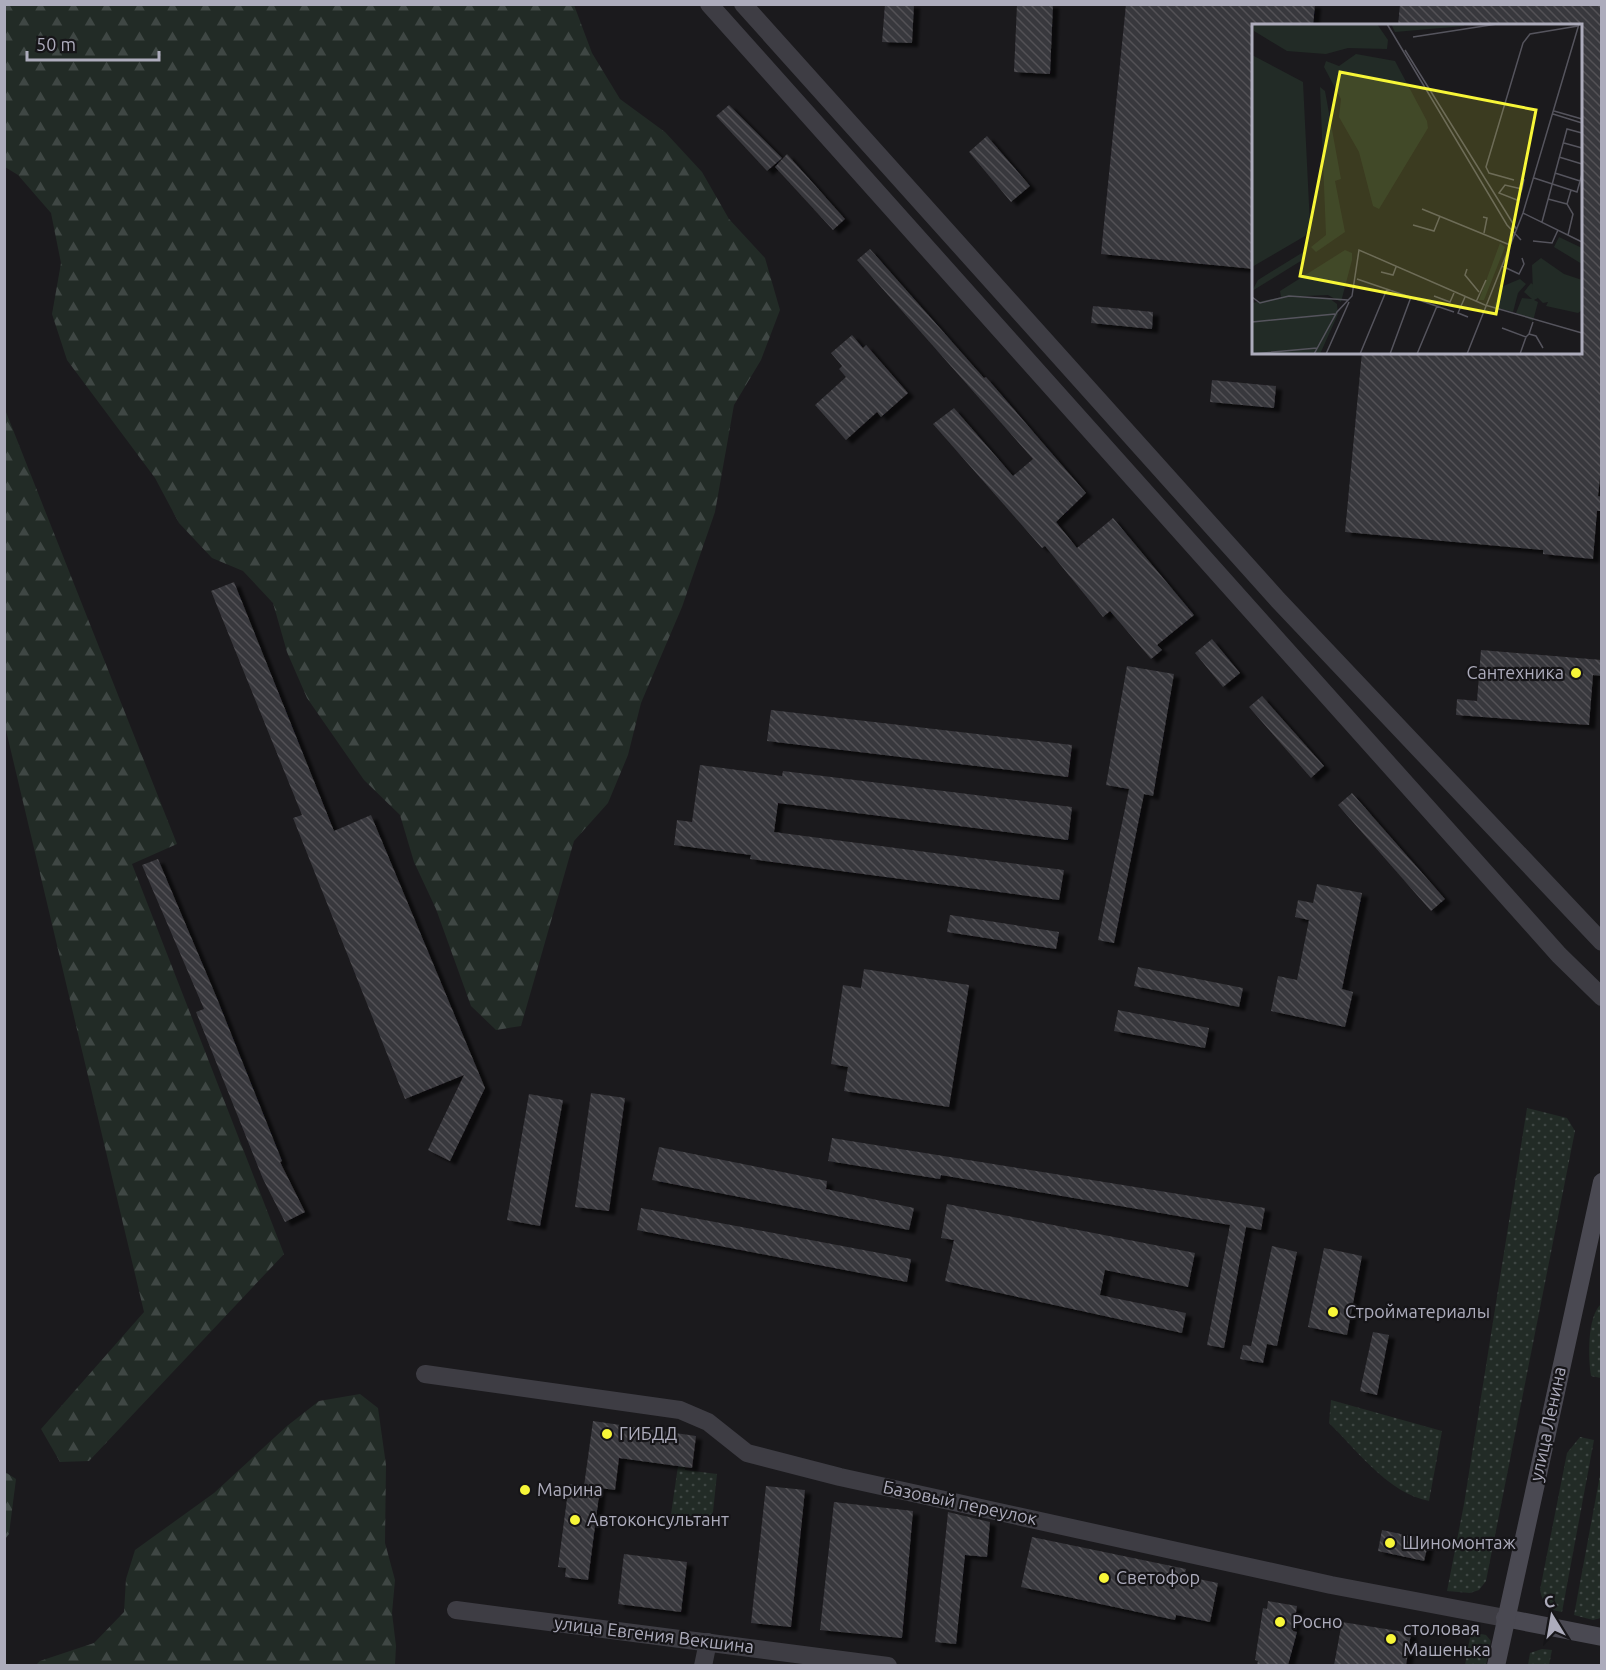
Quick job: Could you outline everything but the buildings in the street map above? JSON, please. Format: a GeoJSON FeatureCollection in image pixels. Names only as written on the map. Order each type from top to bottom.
{"type":"FeatureCollection","features":[{"type":"Feature","properties":{"kind":"main road","name":"улица Ленина"},"geometry":{"type":"LineString","coordinates":[[1496,1665],[1602,1182]]}},
{"type":"Feature","properties":{"kind":"main road"},"geometry":{"type":"LineString","coordinates":[[1505,1618],[1602,1637]]}},
{"type":"Feature","properties":{"kind":"street"},"geometry":{"type":"LineString","coordinates":[[709,4],[1559,955],[1602,997]]}},
{"type":"Feature","properties":{"kind":"street"},"geometry":{"type":"LineString","coordinates":[[742,4],[1278,600],[1602,942]]}},
{"type":"Feature","properties":{"kind":"street","name":"Базовый переулок"},"geometry":{"type":"LineString","coordinates":[[425,1374],[680,1410],[708,1422],[747,1453],[828,1474],[1331,1585],[1505,1618]]}},
{"type":"Feature","properties":{"kind":"street","name":"улица Евгения Векшина"},"geometry":{"type":"LineString","coordinates":[[456,1610],[888,1665]]}},
{"type":"Feature","properties":{"kind":"street"},"geometry":{"type":"LineString","coordinates":[[703,1665],[708,1642]]}},
{"type":"Feature","properties":{"kind":"green space"},"geometry":{"type":"Polygon","coordinates":[[[4,5],[574,5],[592,53],[620,99],[665,132],[702,172],[729,219],[765,258],[780,310],[761,360],[734,405],[715,512],[682,607],[641,703],[628,755],[608,803],[574,841],[521,1026],[496,1030],[471,1006],[436,909],[414,862],[400,815],[364,780],[307,698],[287,652],[273,603],[243,571],[212,558],[179,523],[155,478],[67,360],[52,314],[61,263],[51,213],[18,175],[5,167],[4,5]]]}},
{"type":"Feature","properties":{"kind":"green space"},"geometry":{"type":"Polygon","coordinates":[[[4,407],[177,844],[132,864],[284,1254],[89,1461],[60,1462],[41,1429],[144,1312],[5,726],[4,407]]]}},
{"type":"Feature","properties":{"kind":"green space"},"geometry":{"type":"Polygon","coordinates":[[[1527,1108],[1567,1118],[1575,1131],[1486,1581],[1479,1590],[1470,1593],[1447,1591],[1464,1504],[1527,1108]]]}},
{"type":"Feature","properties":{"kind":"green space"},"geometry":{"type":"Polygon","coordinates":[[[1601,1304],[1601,1378],[1591,1376],[1589,1349],[1593,1318],[1601,1304]]]}},
{"type":"Feature","properties":{"kind":"green space"},"geometry":{"type":"Polygon","coordinates":[[[360,1394],[378,1408],[386,1465],[385,1543],[395,1580],[392,1613],[396,1646],[395,1665],[36,1665],[40,1661],[94,1643],[124,1612],[126,1579],[135,1550],[214,1493],[287,1426],[319,1401],[360,1394]]]}},
{"type":"Feature","properties":{"kind":"green space"},"geometry":{"type":"Polygon","coordinates":[[[1331,1400],[1442,1431],[1429,1501],[1400,1489],[1374,1470],[1329,1423],[1331,1400]]]}},
{"type":"Feature","properties":{"kind":"green space"},"geometry":{"type":"Polygon","coordinates":[[[1580,1437],[1594,1440],[1562,1612],[1547,1606],[1540,1590],[1567,1453],[1580,1437]]]}},
{"type":"Feature","properties":{"kind":"green space"},"geometry":{"type":"Polygon","coordinates":[[[678,1466],[685,1467],[685,1470],[717,1474],[713,1512],[709,1518],[671,1514],[678,1466]]]}},
{"type":"Feature","properties":{"kind":"green space"},"geometry":{"type":"Polygon","coordinates":[[[1601,1470],[1601,1618],[1593,1620],[1574,1615],[1601,1470]]]}},
{"type":"Feature","properties":{"kind":"green space"},"geometry":{"type":"Polygon","coordinates":[[[5,1472],[16,1479],[9,1534],[5,1539],[5,1472]]]}},
{"type":"Feature","properties":{"kind":"green space"},"geometry":{"type":"Polygon","coordinates":[[[1471,1632],[1486,1635],[1491,1641],[1486,1665],[1465,1665],[1471,1632]]]}},
{"type":"Feature","properties":{"kind":"green space"},"geometry":{"type":"Polygon","coordinates":[[[1542,1649],[1552,1650],[1549,1665],[1528,1665],[1530,1653],[1542,1649]]]}},
{"type":"Feature","properties":{"kind":"place","name":"Сантехника"},"geometry":{"type":"Point","coordinates":[1576,673]}},
{"type":"Feature","properties":{"kind":"place","name":"Стройматериалы"},"geometry":{"type":"Point","coordinates":[1333,1312]}},
{"type":"Feature","properties":{"kind":"place","name":"ГИБДД"},"geometry":{"type":"Point","coordinates":[607,1434]}},
{"type":"Feature","properties":{"kind":"place","name":"Марина"},"geometry":{"type":"Point","coordinates":[525,1490]}},
{"type":"Feature","properties":{"kind":"place","name":"Автоконсультант"},"geometry":{"type":"Point","coordinates":[575,1520]}},
{"type":"Feature","properties":{"kind":"place","name":"Шиномонтаж"},"geometry":{"type":"Point","coordinates":[1390,1543]}},
{"type":"Feature","properties":{"kind":"place","name":"Светофор"},"geometry":{"type":"Point","coordinates":[1104,1578]}},
{"type":"Feature","properties":{"kind":"place","name":"Росно"},"geometry":{"type":"Point","coordinates":[1280,1622]}},
{"type":"Feature","properties":{"kind":"place","name":"cтоловая Машенька"},"geometry":{"type":"Point","coordinates":[1391,1639]}}]}
